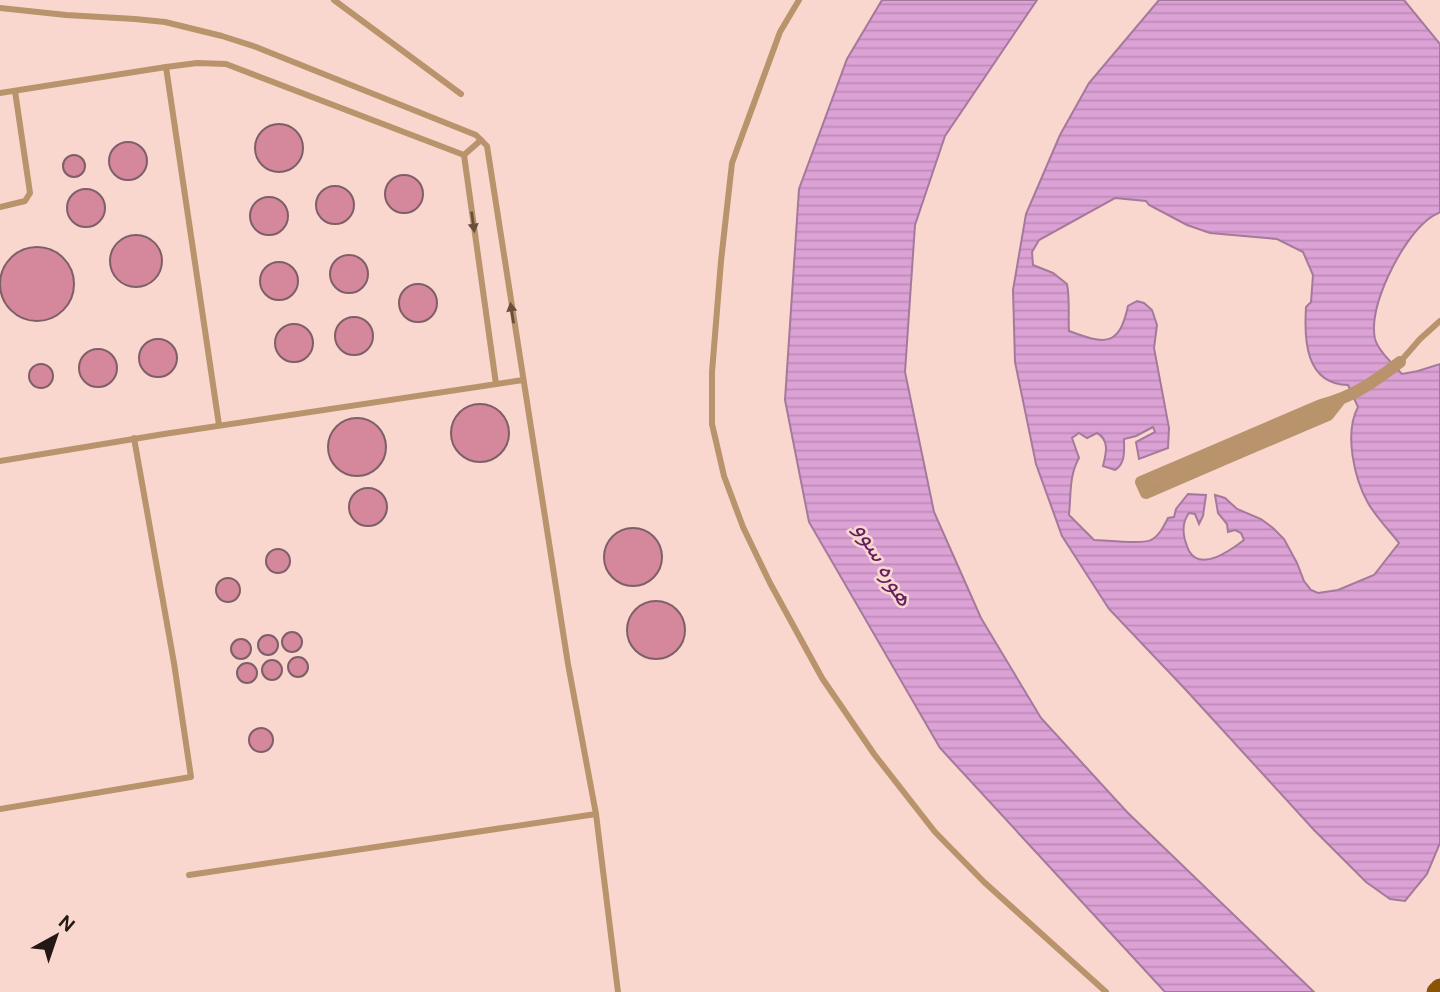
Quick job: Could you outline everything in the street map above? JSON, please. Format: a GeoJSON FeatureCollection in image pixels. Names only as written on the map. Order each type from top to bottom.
{"type":"FeatureCollection","features":[{"type":"Feature","properties":{"kind":"main road"},"geometry":{"type":"LineString","coordinates":[[1436,992],[1440,988]]}},
{"type":"Feature","properties":{"kind":"street"},"geometry":{"type":"LineString","coordinates":[[1339,401],[1328,415],[1146,493],[1141,482],[1321,405],[1339,401],[1371,385],[1400,362]]}},
{"type":"Feature","properties":{"kind":"lane"},"geometry":{"type":"LineString","coordinates":[[334,0],[461,94]]}},
{"type":"Feature","properties":{"kind":"lane"},"geometry":{"type":"LineString","coordinates":[[800,0],[780,32],[732,163],[712,372],[712,424],[724,477],[743,527],[770,583],[822,678],[874,754],[935,832],[984,882],[1106,992]]}},
{"type":"Feature","properties":{"kind":"lane"},"geometry":{"type":"LineString","coordinates":[[0,8],[165,22],[222,36],[476,135],[487,146],[568,664],[596,814],[618,992]]}},
{"type":"Feature","properties":{"kind":"lane"},"geometry":{"type":"LineString","coordinates":[[0,93],[166,66],[226,64],[464,155]]}},
{"type":"Feature","properties":{"kind":"lane"},"geometry":{"type":"LineString","coordinates":[[166,66],[219,425]]}},
{"type":"Feature","properties":{"kind":"lane"},"geometry":{"type":"LineString","coordinates":[[0,207],[25,201],[30,193],[15,91]]}},
{"type":"Feature","properties":{"kind":"lane"},"geometry":{"type":"LineString","coordinates":[[464,155],[481,140]]}},
{"type":"Feature","properties":{"kind":"lane"},"geometry":{"type":"LineString","coordinates":[[464,155],[496,384]]}},
{"type":"Feature","properties":{"kind":"lane"},"geometry":{"type":"LineString","coordinates":[[1400,362],[1440,321]]}},
{"type":"Feature","properties":{"kind":"lane"},"geometry":{"type":"LineString","coordinates":[[0,461],[134,438],[523,380]]}},
{"type":"Feature","properties":{"kind":"lane"},"geometry":{"type":"LineString","coordinates":[[0,809],[191,777],[174,663],[134,438]]}},
{"type":"Feature","properties":{"kind":"lane"},"geometry":{"type":"LineString","coordinates":[[190,875],[596,814]]}},
{"type":"Feature","properties":{"kind":"water","name":"هوره سوو"},"geometry":{"type":"Polygon","coordinates":[[[882,0],[1037,0],[945,136],[915,225],[905,372],[934,512],[981,618],[1041,718],[1127,812],[1314,992],[1165,992],[940,748],[809,522],[785,400],[799,189],[847,59],[882,0]]]}},
{"type":"Feature","properties":{"kind":"water"},"geometry":{"type":"Polygon","coordinates":[[[1159,0],[1404,0],[1440,44],[1440,212],[1416,231],[1397,259],[1381,293],[1374,325],[1377,344],[1402,374],[1440,364],[1440,843],[1427,874],[1405,901],[1390,899],[1366,882],[1314,830],[1109,609],[1062,536],[1036,464],[1015,362],[1013,290],[1026,214],[1060,135],[1089,83],[1159,0]],[[1115,198],[1039,240],[1032,252],[1033,265],[1053,273],[1067,284],[1069,331],[1101,340],[1115,336],[1128,306],[1137,301],[1152,310],[1157,325],[1154,348],[1169,428],[1168,448],[1139,459],[1136,442],[1155,432],[1153,427],[1124,439],[1123,460],[1115,470],[1103,466],[1106,448],[1104,439],[1097,433],[1087,438],[1079,433],[1072,438],[1079,458],[1072,478],[1069,515],[1094,540],[1146,541],[1156,536],[1168,518],[1174,517],[1176,509],[1188,494],[1206,495],[1199,524],[1195,514],[1189,513],[1183,529],[1189,551],[1201,560],[1216,557],[1244,540],[1241,533],[1235,530],[1228,532],[1227,524],[1218,513],[1215,495],[1225,498],[1237,509],[1261,519],[1273,528],[1284,539],[1311,590],[1318,593],[1338,590],[1374,575],[1399,543],[1371,508],[1359,481],[1351,442],[1358,407],[1348,385],[1334,383],[1323,377],[1310,358],[1305,319],[1306,307],[1311,302],[1313,275],[1303,252],[1277,239],[1210,233],[1187,225],[1146,201],[1115,198]]]}},
{"type":"Feature","properties":{"kind":"building"},"geometry":{"type":"Polygon","coordinates":[[[279,124],[296,131],[303,148],[296,165],[279,172],[262,165],[255,148],[262,131],[279,124]]]}},
{"type":"Feature","properties":{"kind":"building"},"geometry":{"type":"Polygon","coordinates":[[[128,142],[141,148],[147,161],[141,174],[128,180],[115,174],[109,161],[115,148],[128,142]]]}},
{"type":"Feature","properties":{"kind":"building"},"geometry":{"type":"Polygon","coordinates":[[[74,155],[82,158],[85,166],[82,174],[74,177],[66,174],[63,166],[66,158],[74,155]]]}},
{"type":"Feature","properties":{"kind":"building"},"geometry":{"type":"Polygon","coordinates":[[[404,175],[417,181],[423,194],[417,207],[404,213],[391,207],[385,194],[391,181],[404,175]]]}},
{"type":"Feature","properties":{"kind":"building"},"geometry":{"type":"Polygon","coordinates":[[[335,186],[348,192],[354,205],[348,218],[335,224],[322,218],[316,205],[322,192],[335,186]]]}},
{"type":"Feature","properties":{"kind":"building"},"geometry":{"type":"Polygon","coordinates":[[[86,189],[99,195],[105,208],[99,221],[86,227],[73,221],[67,208],[73,195],[86,189]]]}},
{"type":"Feature","properties":{"kind":"building"},"geometry":{"type":"Polygon","coordinates":[[[269,197],[282,203],[288,216],[282,229],[269,235],[256,229],[250,216],[256,203],[269,197]]]}},
{"type":"Feature","properties":{"kind":"building"},"geometry":{"type":"Polygon","coordinates":[[[136,235],[155,242],[162,261],[155,280],[136,287],[117,280],[110,261],[117,242],[136,235]]]}},
{"type":"Feature","properties":{"kind":"building"},"geometry":{"type":"Polygon","coordinates":[[[37,247],[51,250],[63,258],[71,270],[74,284],[71,298],[63,310],[51,318],[37,321],[23,318],[11,310],[3,298],[0,284],[3,270],[11,258],[23,250],[37,247]]]}},
{"type":"Feature","properties":{"kind":"building"},"geometry":{"type":"Polygon","coordinates":[[[349,255],[362,261],[368,274],[362,287],[349,293],[336,287],[330,274],[336,261],[349,255]]]}},
{"type":"Feature","properties":{"kind":"building"},"geometry":{"type":"Polygon","coordinates":[[[279,262],[292,268],[298,281],[292,294],[279,300],[266,294],[260,281],[266,268],[279,262]]]}},
{"type":"Feature","properties":{"kind":"building"},"geometry":{"type":"Polygon","coordinates":[[[418,284],[431,290],[437,303],[431,316],[418,322],[405,316],[399,303],[405,290],[418,284]]]}},
{"type":"Feature","properties":{"kind":"building"},"geometry":{"type":"Polygon","coordinates":[[[354,317],[367,323],[373,336],[367,349],[354,355],[341,349],[335,336],[341,323],[354,317]]]}},
{"type":"Feature","properties":{"kind":"building"},"geometry":{"type":"Polygon","coordinates":[[[294,324],[307,330],[313,343],[307,356],[294,362],[281,356],[275,343],[281,330],[294,324]]]}},
{"type":"Feature","properties":{"kind":"building"},"geometry":{"type":"Polygon","coordinates":[[[158,339],[171,345],[177,358],[171,371],[158,377],[145,371],[139,358],[145,345],[158,339]]]}},
{"type":"Feature","properties":{"kind":"building"},"geometry":{"type":"Polygon","coordinates":[[[98,349],[111,355],[117,368],[111,381],[98,387],[85,381],[79,368],[85,355],[98,349]]]}},
{"type":"Feature","properties":{"kind":"building"},"geometry":{"type":"Polygon","coordinates":[[[41,364],[50,367],[53,376],[50,385],[41,388],[32,385],[29,376],[32,367],[41,364]]]}},
{"type":"Feature","properties":{"kind":"building"},"geometry":{"type":"Polygon","coordinates":[[[480,404],[491,406],[504,417],[509,433],[507,444],[496,457],[480,462],[469,460],[456,449],[451,433],[453,422],[464,409],[480,404]]]}},
{"type":"Feature","properties":{"kind":"building"},"geometry":{"type":"Polygon","coordinates":[[[357,418],[368,420],[381,431],[386,447],[384,458],[373,471],[357,476],[346,474],[333,463],[328,447],[330,436],[341,423],[357,418]]]}},
{"type":"Feature","properties":{"kind":"building"},"geometry":{"type":"Polygon","coordinates":[[[368,488],[381,494],[387,507],[381,520],[368,526],[355,520],[349,507],[355,494],[368,488]]]}},
{"type":"Feature","properties":{"kind":"building"},"geometry":{"type":"Polygon","coordinates":[[[633,528],[644,530],[657,541],[662,557],[660,568],[649,581],[633,586],[622,584],[609,573],[604,557],[606,546],[617,533],[633,528]]]}},
{"type":"Feature","properties":{"kind":"building"},"geometry":{"type":"Polygon","coordinates":[[[278,549],[287,552],[290,561],[287,570],[278,573],[269,570],[266,561],[269,552],[278,549]]]}},
{"type":"Feature","properties":{"kind":"building"},"geometry":{"type":"Polygon","coordinates":[[[228,578],[237,581],[240,590],[237,599],[228,602],[219,599],[216,590],[219,581],[228,578]]]}},
{"type":"Feature","properties":{"kind":"building"},"geometry":{"type":"Polygon","coordinates":[[[656,601],[667,603],[680,614],[685,630],[683,641],[672,654],[656,659],[645,657],[632,646],[627,630],[629,619],[640,606],[656,601]]]}},
{"type":"Feature","properties":{"kind":"building"},"geometry":{"type":"Polygon","coordinates":[[[292,632],[299,635],[302,642],[299,649],[292,652],[285,649],[282,642],[285,635],[292,632]]]}},
{"type":"Feature","properties":{"kind":"building"},"geometry":{"type":"Polygon","coordinates":[[[268,635],[275,638],[278,645],[275,652],[268,655],[261,652],[258,645],[261,638],[268,635]]]}},
{"type":"Feature","properties":{"kind":"building"},"geometry":{"type":"Polygon","coordinates":[[[241,639],[248,642],[251,649],[248,656],[241,659],[234,656],[231,649],[234,642],[241,639]]]}},
{"type":"Feature","properties":{"kind":"building"},"geometry":{"type":"Polygon","coordinates":[[[298,657],[305,660],[308,667],[305,674],[298,677],[291,674],[288,667],[291,660],[298,657]]]}},
{"type":"Feature","properties":{"kind":"building"},"geometry":{"type":"Polygon","coordinates":[[[272,660],[279,663],[282,670],[279,677],[272,680],[265,677],[262,670],[265,663],[272,660]]]}},
{"type":"Feature","properties":{"kind":"building"},"geometry":{"type":"Polygon","coordinates":[[[247,663],[254,666],[257,673],[254,680],[247,683],[240,680],[237,673],[240,666],[247,663]]]}},
{"type":"Feature","properties":{"kind":"building"},"geometry":{"type":"Polygon","coordinates":[[[261,728],[270,731],[273,740],[270,749],[261,752],[252,749],[249,740],[252,731],[261,728]]]}}]}
